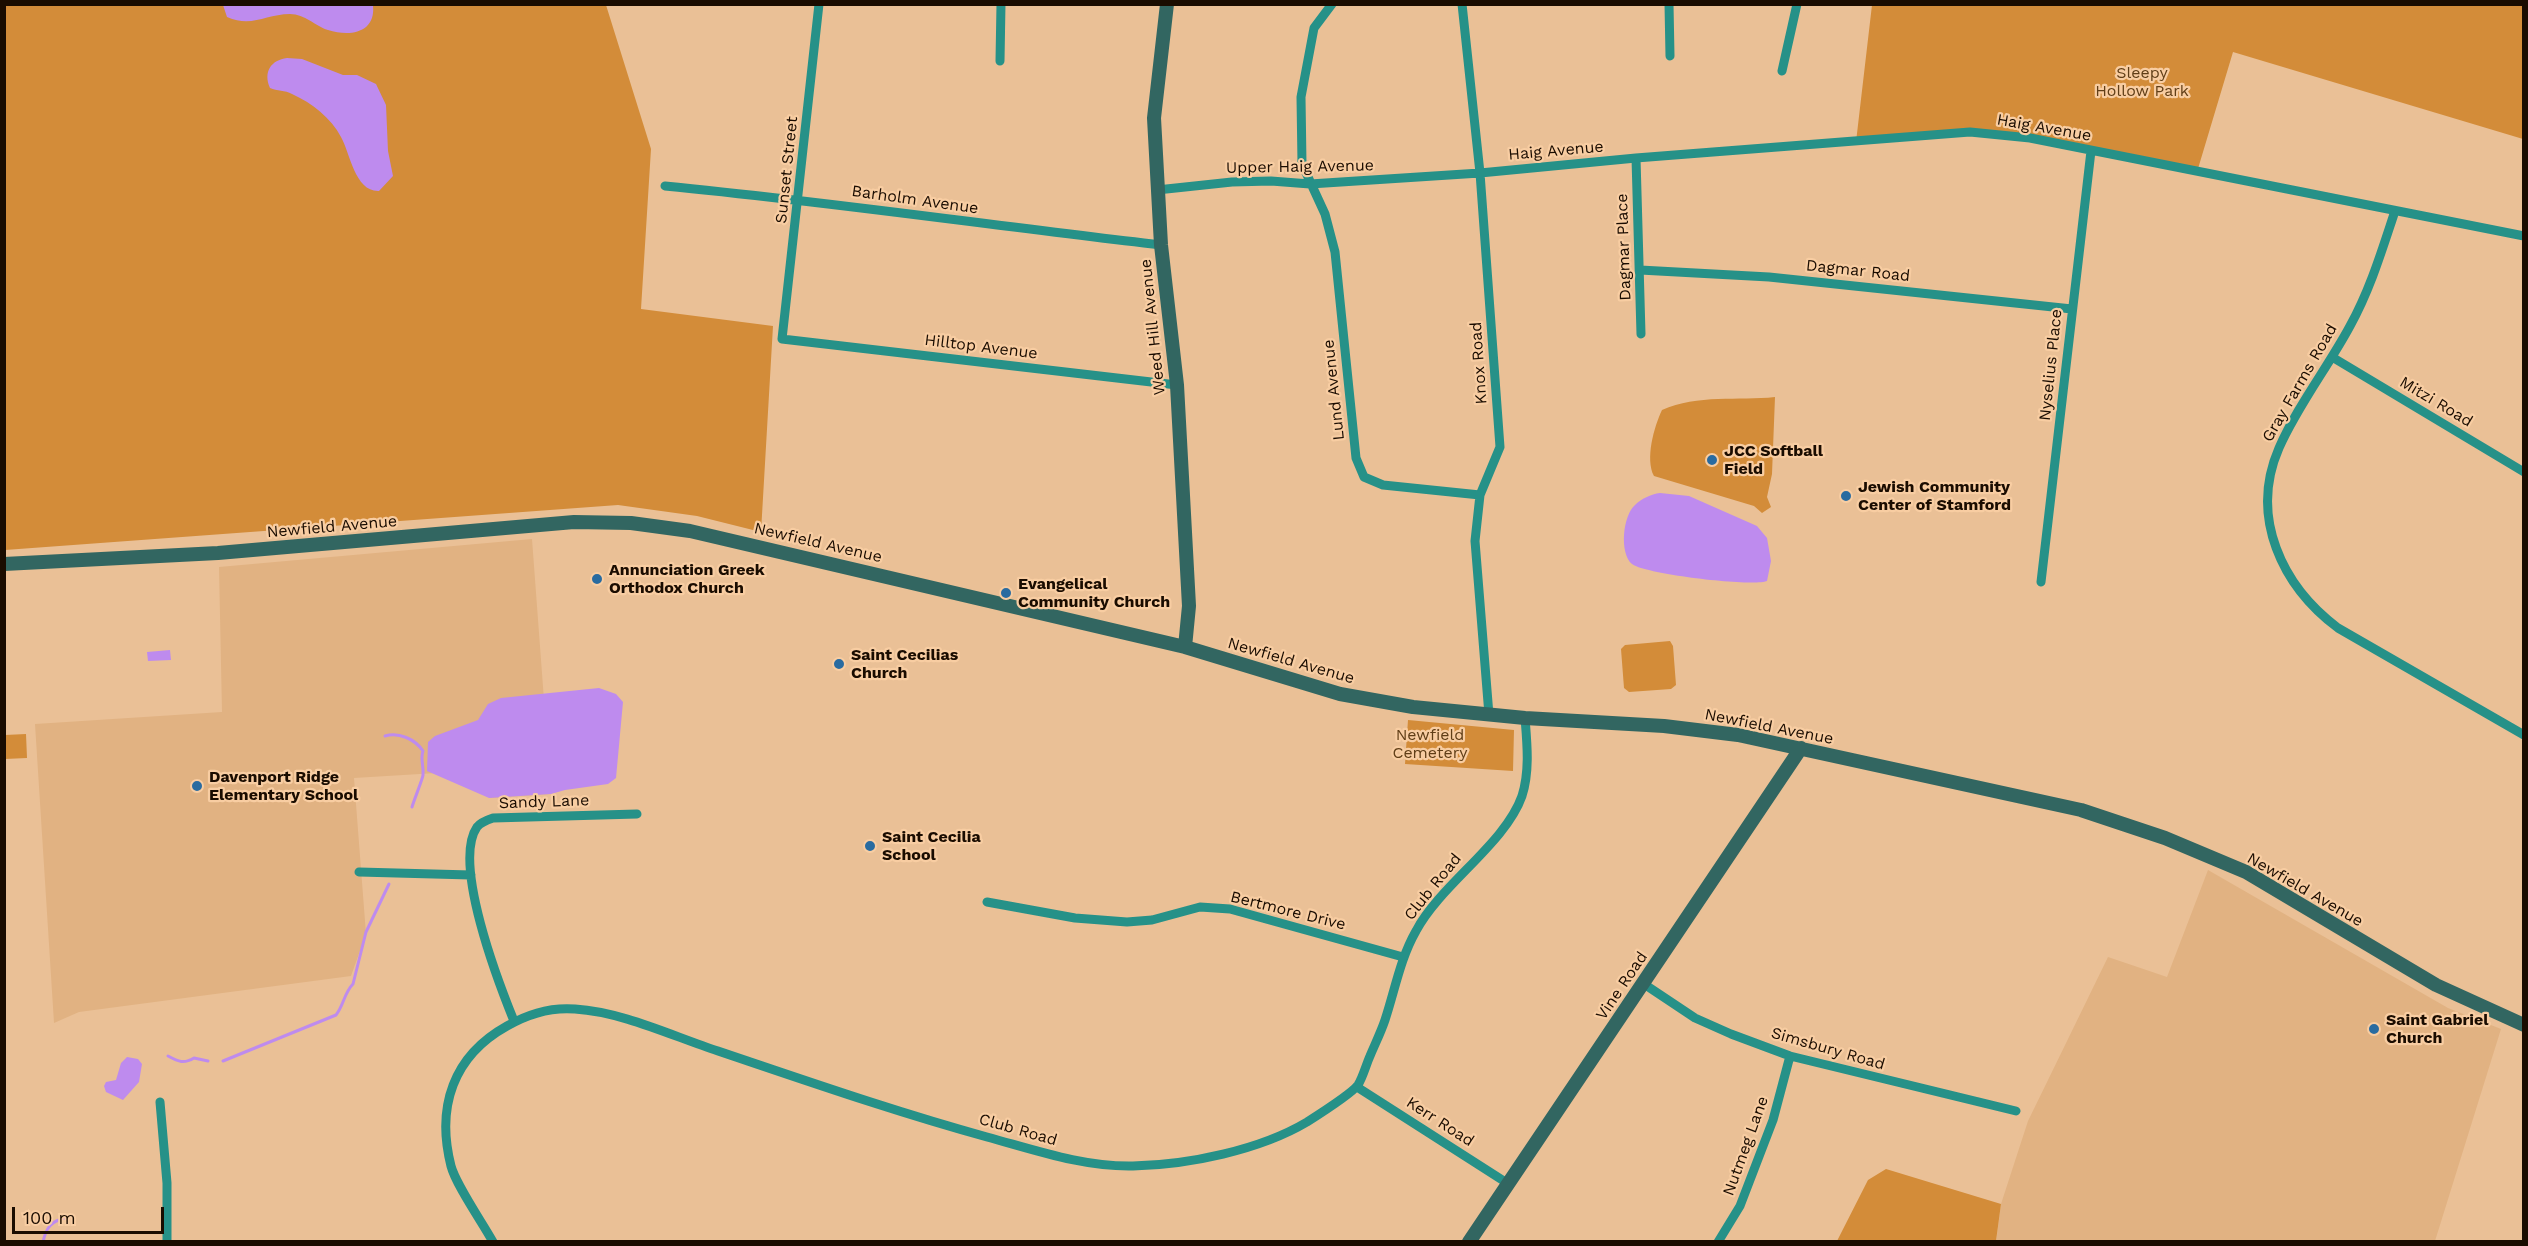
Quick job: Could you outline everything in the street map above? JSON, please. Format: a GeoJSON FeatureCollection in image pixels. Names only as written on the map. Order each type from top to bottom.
{"type":"FeatureCollection","features":[{"type":"Feature","properties":{"kind":"main road","name":"Weed Hill Avenue"},"geometry":{"type":"LineString","coordinates":[[1167,4],[1154,118],[1161,245],[1177,385],[1190,606],[1185,647]]}},
{"type":"Feature","properties":{"kind":"main road","name":"Newfield Avenue"},"geometry":{"type":"LineString","coordinates":[[4,564],[218,553],[574,522],[631,523],[690,531],[1185,647],[1340,694],[1413,707],[1489,715],[1664,726],[1738,735],[2080,810],[2165,838],[2246,872],[2436,985],[2523,1025]]}},
{"type":"Feature","properties":{"kind":"main road","name":"Vine Road"},"geometry":{"type":"LineString","coordinates":[[1469,1242],[1801,748]]}},
{"type":"Feature","properties":{"kind":"street","name":"Sunset Street"},"geometry":{"type":"LineString","coordinates":[[782,339],[819,4]]}},
{"type":"Feature","properties":{"kind":"street"},"geometry":{"type":"LineString","coordinates":[[1000,61],[1001,4]]}},
{"type":"Feature","properties":{"kind":"street"},"geometry":{"type":"LineString","coordinates":[[1310,184],[1302,164],[1301,97],[1314,28],[1332,4]]}},
{"type":"Feature","properties":{"kind":"street","name":"Knox Road"},"geometry":{"type":"LineString","coordinates":[[1462,4],[1480,173],[1500,447],[1480,495],[1475,541],[1489,715]]}},
{"type":"Feature","properties":{"kind":"street"},"geometry":{"type":"LineString","coordinates":[[1669,4],[1670,56]]}},
{"type":"Feature","properties":{"kind":"street"},"geometry":{"type":"LineString","coordinates":[[1782,71],[1797,4]]}},
{"type":"Feature","properties":{"kind":"street","name":"Haig Avenue"},"geometry":{"type":"LineString","coordinates":[[1480,173],[1636,158],[1970,132],[2030,138],[2523,236]]}},
{"type":"Feature","properties":{"kind":"street","name":"Nyselius Place"},"geometry":{"type":"LineString","coordinates":[[2041,582],[2091,151]]}},
{"type":"Feature","properties":{"kind":"street","name":"Dagmar Place"},"geometry":{"type":"LineString","coordinates":[[1636,158],[1641,270],[1641,334]]}},
{"type":"Feature","properties":{"kind":"street","name":"Upper Haig Avenue"},"geometry":{"type":"LineString","coordinates":[[1157,190],[1232,182],[1271,181],[1310,184],[1480,173]]}},
{"type":"Feature","properties":{"kind":"street","name":"Lund Avenue"},"geometry":{"type":"LineString","coordinates":[[1310,184],[1325,214],[1335,252],[1356,458],[1364,477],[1383,485],[1480,495]]}},
{"type":"Feature","properties":{"kind":"street","name":"Barholm Avenue"},"geometry":{"type":"LineString","coordinates":[[665,186],[799,199],[972,223],[1161,245]]}},
{"type":"Feature","properties":{"kind":"street","name":"Gray Farms Road"},"geometry":{"type":"LineString","coordinates":[[2395,211],[2366,295],[2332,357],[2288,429],[2272,470],[2269,496],[2271,527],[2276,551],[2286,572],[2317,612],[2338,628],[2523,735]]}},
{"type":"Feature","properties":{"kind":"street","name":"Dagmar Road"},"geometry":{"type":"LineString","coordinates":[[1641,270],[1769,277],[2072,309]]}},
{"type":"Feature","properties":{"kind":"street","name":"Hilltop Avenue"},"geometry":{"type":"LineString","coordinates":[[782,339],[1177,385]]}},
{"type":"Feature","properties":{"kind":"street","name":"Mitzi Road"},"geometry":{"type":"LineString","coordinates":[[2332,357],[2523,472]]}},
{"type":"Feature","properties":{"kind":"street","name":"Club Road"},"geometry":{"type":"LineString","coordinates":[[493,1242],[452,1172],[447,1147],[446,1120],[453,1086],[468,1056],[488,1037],[534,1013],[559,1008],[579,1009],[615,1017],[957,1128],[1068,1160],[1132,1166],[1186,1160],[1248,1148],[1305,1123],[1357,1086],[1384,1021],[1403,957],[1418,927],[1454,882],[1508,823],[1523,795],[1527,758],[1525,718]]}},
{"type":"Feature","properties":{"kind":"street","name":"Sandy Lane"},"geometry":{"type":"LineString","coordinates":[[514,1022],[483,938],[471,874],[472,841],[476,828],[482,822],[493,819],[637,814]]}},
{"type":"Feature","properties":{"kind":"street"},"geometry":{"type":"LineString","coordinates":[[359,872],[471,874]]}},
{"type":"Feature","properties":{"kind":"street","name":"Bertmore Drive"},"geometry":{"type":"LineString","coordinates":[[987,902],[1075,918],[1127,922],[1152,920],[1200,907],[1230,909],[1403,957]]}},
{"type":"Feature","properties":{"kind":"street","name":"Simsbury Road"},"geometry":{"type":"LineString","coordinates":[[1644,984],[1695,1018],[1790,1056],[2016,1111]]}},
{"type":"Feature","properties":{"kind":"street","name":"Nutmeg Lane"},"geometry":{"type":"LineString","coordinates":[[1718,1242],[1740,1206],[1773,1120],[1790,1056]]}},
{"type":"Feature","properties":{"kind":"street","name":"Kerr Road"},"geometry":{"type":"LineString","coordinates":[[1357,1086],[1507,1184]]}},
{"type":"Feature","properties":{"kind":"street"},"geometry":{"type":"LineString","coordinates":[[160,1102],[167,1183],[167,1242]]}},
{"type":"Feature","properties":{"kind":"shaded area"},"geometry":{"type":"Polygon","coordinates":[[[223,5],[373,5],[373,14],[366,27],[353,33],[345,33],[328,30],[305,18],[290,14],[252,21],[236,20],[227,17],[223,5]]]}},
{"type":"Feature","properties":{"kind":"shaded area"},"geometry":{"type":"Polygon","coordinates":[[[287,58],[302,59],[343,75],[357,75],[376,84],[386,105],[388,151],[393,176],[379,191],[371,190],[359,179],[341,137],[326,117],[299,98],[270,88],[267,77],[270,68],[277,61],[287,58]]]}},
{"type":"Feature","properties":{"kind":"shaded area"},"geometry":{"type":"Polygon","coordinates":[[[1660,493],[1689,496],[1757,526],[1767,538],[1771,561],[1767,581],[1741,582],[1698,578],[1656,572],[1632,564],[1625,552],[1624,543],[1628,517],[1640,501],[1660,493]]]}},
{"type":"Feature","properties":{"kind":"shaded area","name":"Davenport Ridge Elementary School"},"geometry":{"type":"Polygon","coordinates":[[[532,539],[551,794],[489,798],[486,770],[354,778],[366,934],[351,976],[79,1012],[54,1023],[35,724],[222,712],[219,567],[532,539]]]}},
{"type":"Feature","properties":{"kind":"shaded area"},"geometry":{"type":"Polygon","coordinates":[[[170,650],[171,660],[148,661],[147,652],[170,650]]]}},
{"type":"Feature","properties":{"kind":"shaded area"},"geometry":{"type":"Polygon","coordinates":[[[599,688],[616,694],[623,702],[616,778],[608,784],[551,794],[489,798],[427,771],[428,742],[435,736],[478,720],[488,704],[501,698],[599,688]]]}},
{"type":"Feature","properties":{"kind":"shaded area"},"geometry":{"type":"Polygon","coordinates":[[[2208,870],[2448,1008],[2501,1029],[2435,1241],[1996,1242],[2001,1204],[2028,1121],[2108,957],[2167,977],[2208,870]]]}},
{"type":"Feature","properties":{"kind":"shaded area"},"geometry":{"type":"Polygon","coordinates":[[[127,1057],[138,1059],[142,1064],[139,1082],[123,1100],[106,1092],[104,1086],[106,1082],[116,1080],[121,1063],[127,1057]]]}},
{"type":"Feature","properties":{"kind":"green space"},"geometry":{"type":"Polygon","coordinates":[[[5,5],[606,5],[651,149],[641,309],[773,326],[761,532],[697,516],[618,505],[5,550],[5,5]]]}},
{"type":"Feature","properties":{"kind":"green space","name":"Sleepy Hollow Park"},"geometry":{"type":"Polygon","coordinates":[[[1872,5],[2523,5],[2523,139],[2233,52],[2197,172],[1995,134],[1856,142],[1872,5]]]}},
{"type":"Feature","properties":{"kind":"green space","name":"JCC Softball Field"},"geometry":{"type":"Polygon","coordinates":[[[1775,397],[1772,474],[1767,497],[1771,507],[1762,513],[1754,506],[1654,476],[1651,469],[1650,452],[1662,410],[1704,400],[1775,397]]]}},
{"type":"Feature","properties":{"kind":"green space"},"geometry":{"type":"Polygon","coordinates":[[[1670,641],[1673,646],[1676,685],[1671,689],[1629,692],[1624,688],[1621,649],[1625,645],[1670,641]]]}},
{"type":"Feature","properties":{"kind":"green space","name":"Newfield Cemetery"},"geometry":{"type":"Polygon","coordinates":[[[1408,720],[1514,730],[1513,771],[1405,764],[1408,720]]]}},
{"type":"Feature","properties":{"kind":"green space"},"geometry":{"type":"Polygon","coordinates":[[[26,734],[27,758],[5,759],[5,735],[26,734]]]}},
{"type":"Feature","properties":{"kind":"green space"},"geometry":{"type":"Polygon","coordinates":[[[1886,1169],[2001,1204],[1996,1241],[1837,1241],[1868,1180],[1886,1169]]]}},
{"type":"Feature","properties":{"kind":"waterway"},"geometry":{"type":"LineString","coordinates":[[385,736],[396,735],[406,738],[416,743],[423,751],[423,775],[412,807]]}},
{"type":"Feature","properties":{"kind":"waterway"},"geometry":{"type":"LineString","coordinates":[[223,1061],[336,1015],[353,984],[366,932],[389,884]]}},
{"type":"Feature","properties":{"kind":"waterway"},"geometry":{"type":"LineString","coordinates":[[168,1056],[181,1062],[194,1058],[208,1061]]}},
{"type":"Feature","properties":{"kind":"waterway"},"geometry":{"type":"LineString","coordinates":[[43,1242],[50,1226],[65,1218]]}},
{"type":"Feature","properties":{"kind":"place","name":"JCC Softball Field"},"geometry":{"type":"Point","coordinates":[1712,460]}},
{"type":"Feature","properties":{"kind":"place","name":"Jewish Community Center of Stamford"},"geometry":{"type":"Point","coordinates":[1846,496]}},
{"type":"Feature","properties":{"kind":"place","name":"Annunciation Greek Orthodox Church"},"geometry":{"type":"Point","coordinates":[597,579]}},
{"type":"Feature","properties":{"kind":"place","name":"Evangelical Community Church"},"geometry":{"type":"Point","coordinates":[1006,593]}},
{"type":"Feature","properties":{"kind":"place","name":"Saint Cecilias Church"},"geometry":{"type":"Point","coordinates":[839,664]}},
{"type":"Feature","properties":{"kind":"place","name":"Davenport Ridge Elementary School"},"geometry":{"type":"Point","coordinates":[197,786]}},
{"type":"Feature","properties":{"kind":"place","name":"Saint Cecilia School"},"geometry":{"type":"Point","coordinates":[870,846]}},
{"type":"Feature","properties":{"kind":"place","name":"Saint Gabriel Church"},"geometry":{"type":"Point","coordinates":[2374,1029]}}]}
